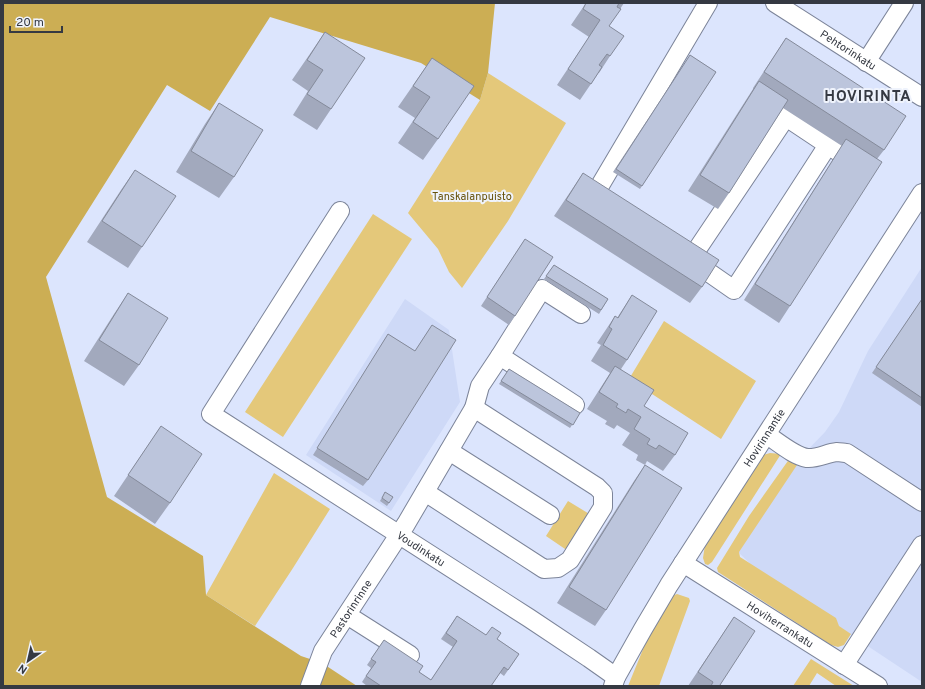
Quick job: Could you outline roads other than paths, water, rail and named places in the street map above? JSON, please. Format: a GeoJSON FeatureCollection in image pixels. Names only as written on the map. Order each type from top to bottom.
{"type":"FeatureCollection","features":[{"type":"Feature","properties":{"kind":"street"},"geometry":{"type":"LineString","coordinates":[[620,212],[595,194],[708,3]]}},
{"type":"Feature","properties":{"kind":"street","name":"Pehtorinkatu"},"geometry":{"type":"LineString","coordinates":[[775,3],[922,97]]}},
{"type":"Feature","properties":{"kind":"street"},"geometry":{"type":"LineString","coordinates":[[866,62],[904,3]]}},
{"type":"Feature","properties":{"kind":"street"},"geometry":{"type":"LineString","coordinates":[[762,101],[852,161]]}},
{"type":"Feature","properties":{"kind":"street"},"geometry":{"type":"LineString","coordinates":[[786,117],[684,256],[734,290],[828,146]]}},
{"type":"Feature","properties":{"kind":"street","name":"Hovirinnantie"},"geometry":{"type":"LineString","coordinates":[[614,682],[643,629],[683,563],[921,198]]}},
{"type":"Feature","properties":{"kind":"street","name":"Voudinkatu"},"geometry":{"type":"LineString","coordinates":[[340,211],[211,414],[578,650],[614,682]]}},
{"type":"Feature","properties":{"kind":"street","name":"Pastorinrinne"},"geometry":{"type":"LineString","coordinates":[[310,686],[323,651],[347,615],[376,557],[399,534],[474,408],[480,386],[542,289],[581,314]]}},
{"type":"Feature","properties":{"kind":"street"},"geometry":{"type":"LineString","coordinates":[[500,356],[575,405]]}},
{"type":"Feature","properties":{"kind":"street"},"geometry":{"type":"LineString","coordinates":[[424,492],[544,569],[558,568],[570,560],[603,507],[604,493],[597,487],[474,408]]}},
{"type":"Feature","properties":{"kind":"street"},"geometry":{"type":"LineString","coordinates":[[767,435],[791,451],[808,458],[839,452],[847,453],[922,502]]}},
{"type":"Feature","properties":{"kind":"street"},"geometry":{"type":"LineString","coordinates":[[449,451],[550,516]]}},
{"type":"Feature","properties":{"kind":"street"},"geometry":{"type":"LineString","coordinates":[[844,665],[922,545]]}},
{"type":"Feature","properties":{"kind":"street","name":"Hoviherrankatu"},"geometry":{"type":"LineString","coordinates":[[683,563],[878,686]]}},
{"type":"Feature","properties":{"kind":"street"},"geometry":{"type":"LineString","coordinates":[[347,615],[410,655]]}},
{"type":"Feature","properties":{"kind":"district","name":"HOVIRINTA"},"geometry":{"type":"Point","coordinates":[868,96]}},
{"type":"Feature","properties":{"kind":"park label","name":"Tanskalanpuisto"},"geometry":{"type":"Point","coordinates":[472,196]}}]}
